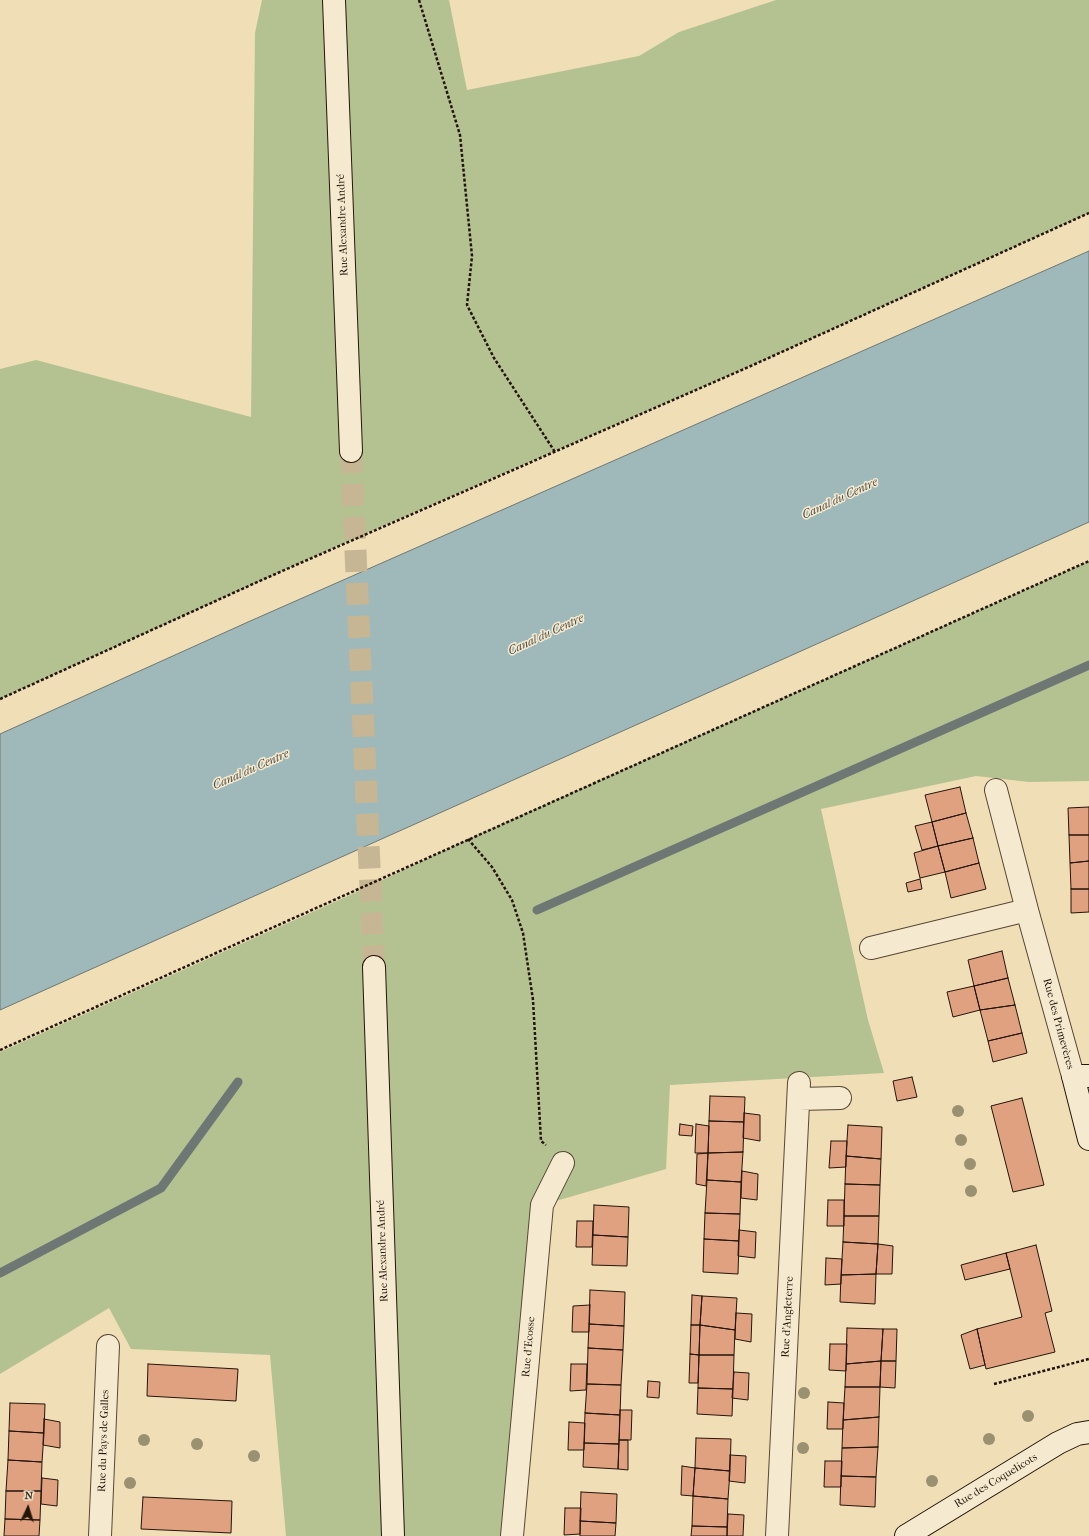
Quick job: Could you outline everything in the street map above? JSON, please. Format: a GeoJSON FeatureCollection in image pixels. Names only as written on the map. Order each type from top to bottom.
{"type":"FeatureCollection","features":[{"type":"Feature","properties":{"kind":"street","name":"Rue Alexandre André"},"geometry":{"type":"LineString","coordinates":[[334,0],[351,450]]}},
{"type":"Feature","properties":{"kind":"street","name":"Rue des Primevères"},"geometry":{"type":"LineString","coordinates":[[996,790],[1027,910],[1081,1076],[1089,1139]]}},
{"type":"Feature","properties":{"kind":"street"},"geometry":{"type":"LineString","coordinates":[[871,948],[1027,910]]}},
{"type":"Feature","properties":{"kind":"street","name":"Rue Alexandre André"},"geometry":{"type":"LineString","coordinates":[[374,967],[393,1536]]}},
{"type":"Feature","properties":{"kind":"street","name":"Rue d'Angleterre"},"geometry":{"type":"LineString","coordinates":[[777,1536],[799,1091],[840,1098]]}},
{"type":"Feature","properties":{"kind":"street","name":"Rue d'Ecosse"},"geometry":{"type":"LineString","coordinates":[[512,1536],[542,1205],[563,1163]]}},
{"type":"Feature","properties":{"kind":"street","name":"Rue du Pays de Galles"},"geometry":{"type":"LineString","coordinates":[[100,1536],[108,1346]]}},
{"type":"Feature","properties":{"kind":"street","name":"Rue des Coquelicots"},"geometry":{"type":"LineString","coordinates":[[906,1536],[1058,1443],[1077,1434],[1089,1432]]}},
{"type":"Feature","properties":{"kind":"path"},"geometry":{"type":"LineString","coordinates":[[419,0],[460,136],[472,256],[467,306],[494,358],[555,452]]}},
{"type":"Feature","properties":{"kind":"path"},"geometry":{"type":"LineString","coordinates":[[0,699],[264,579],[753,365],[1089,213]]}},
{"type":"Feature","properties":{"kind":"path"},"geometry":{"type":"LineString","coordinates":[[0,1050],[1089,561]]}},
{"type":"Feature","properties":{"kind":"path"},"geometry":{"type":"LineString","coordinates":[[468,839],[492,867],[512,900],[523,933],[533,1000],[541,1141],[563,1163]]}},
{"type":"Feature","properties":{"kind":"path"},"geometry":{"type":"LineString","coordinates":[[994,1384],[1089,1359]]}},
{"type":"Feature","properties":{"kind":"green space"},"geometry":{"type":"Polygon","coordinates":[[[262,0],[449,0],[467,90],[639,56],[679,32],[776,0],[1089,0],[1089,213],[753,365],[353,539],[0,699],[0,369],[36,360],[251,417],[255,33],[262,0]]]}},
{"type":"Feature","properties":{"kind":"green space"},"geometry":{"type":"Polygon","coordinates":[[[1089,561],[1089,781],[1029,782],[976,776],[821,809],[868,1020],[884,1073],[670,1085],[666,1169],[542,1205],[512,1536],[286,1536],[270,1355],[131,1349],[109,1308],[0,1374],[0,1052],[368,887],[468,839],[1089,561]]]}},
{"type":"Feature","properties":{"kind":"water","name":"Canal du Centre"},"geometry":{"type":"Polygon","coordinates":[[[1089,251],[1089,522],[0,1010],[0,734],[248,622],[1089,251]]]}},
{"type":"Feature","properties":{"kind":"building"},"geometry":{"type":"Polygon","coordinates":[[[960,787],[966,813],[932,822],[925,795],[960,787]]]}},
{"type":"Feature","properties":{"kind":"building"},"geometry":{"type":"Polygon","coordinates":[[[1089,807],[1089,835],[1069,835],[1068,808],[1089,807]]]}},
{"type":"Feature","properties":{"kind":"building"},"geometry":{"type":"Polygon","coordinates":[[[966,813],[973,838],[938,846],[932,822],[966,813]]]}},
{"type":"Feature","properties":{"kind":"building"},"geometry":{"type":"Polygon","coordinates":[[[932,822],[938,846],[922,850],[915,826],[932,822]]]}},
{"type":"Feature","properties":{"kind":"building"},"geometry":{"type":"Polygon","coordinates":[[[1069,835],[1089,835],[1089,861],[1070,863],[1069,835]]]}},
{"type":"Feature","properties":{"kind":"building"},"geometry":{"type":"Polygon","coordinates":[[[973,838],[979,863],[945,872],[938,846],[973,838]]]}},
{"type":"Feature","properties":{"kind":"building"},"geometry":{"type":"Polygon","coordinates":[[[938,846],[945,872],[920,878],[914,853],[938,846]]]}},
{"type":"Feature","properties":{"kind":"building"},"geometry":{"type":"Polygon","coordinates":[[[1089,861],[1089,889],[1071,889],[1070,863],[1089,861]]]}},
{"type":"Feature","properties":{"kind":"building"},"geometry":{"type":"Polygon","coordinates":[[[979,863],[986,889],[951,898],[945,872],[979,863]]]}},
{"type":"Feature","properties":{"kind":"building"},"geometry":{"type":"Polygon","coordinates":[[[920,879],[922,889],[908,892],[906,883],[920,879]]]}},
{"type":"Feature","properties":{"kind":"building"},"geometry":{"type":"Polygon","coordinates":[[[1071,889],[1089,889],[1089,912],[1071,913],[1071,889]]]}},
{"type":"Feature","properties":{"kind":"building"},"geometry":{"type":"Polygon","coordinates":[[[1002,951],[1008,978],[974,986],[968,960],[1002,951]]]}},
{"type":"Feature","properties":{"kind":"building"},"geometry":{"type":"Polygon","coordinates":[[[1008,978],[1015,1005],[980,1010],[974,986],[1008,978]]]}},
{"type":"Feature","properties":{"kind":"building"},"geometry":{"type":"Polygon","coordinates":[[[974,986],[980,1010],[953,1017],[947,992],[974,986]]]}},
{"type":"Feature","properties":{"kind":"building"},"geometry":{"type":"Polygon","coordinates":[[[1015,1005],[1022,1033],[988,1041],[980,1010],[1015,1005]]]}},
{"type":"Feature","properties":{"kind":"building"},"geometry":{"type":"Polygon","coordinates":[[[1022,1033],[1027,1053],[993,1062],[988,1041],[1022,1033]]]}},
{"type":"Feature","properties":{"kind":"building"},"geometry":{"type":"Polygon","coordinates":[[[912,1077],[917,1097],[897,1101],[893,1081],[912,1077]]]}},
{"type":"Feature","properties":{"kind":"building"},"geometry":{"type":"Polygon","coordinates":[[[710,1096],[745,1097],[744,1122],[709,1121],[710,1096]]]}},
{"type":"Feature","properties":{"kind":"building"},"geometry":{"type":"Polygon","coordinates":[[[1022,1098],[1044,1185],[1013,1192],[991,1106],[1022,1098]]]}},
{"type":"Feature","properties":{"kind":"building"},"geometry":{"type":"Polygon","coordinates":[[[744,1113],[760,1115],[760,1141],[743,1138],[744,1113]]]}},
{"type":"Feature","properties":{"kind":"building"},"geometry":{"type":"Polygon","coordinates":[[[709,1121],[744,1122],[743,1152],[708,1153],[709,1121]]]}},
{"type":"Feature","properties":{"kind":"building"},"geometry":{"type":"Polygon","coordinates":[[[680,1124],[693,1126],[692,1136],[679,1135],[680,1124]]]}},
{"type":"Feature","properties":{"kind":"building"},"geometry":{"type":"Polygon","coordinates":[[[696,1124],[709,1126],[708,1153],[695,1153],[696,1124]]]}},
{"type":"Feature","properties":{"kind":"building"},"geometry":{"type":"Polygon","coordinates":[[[848,1125],[882,1127],[881,1159],[846,1156],[848,1125]]]}},
{"type":"Feature","properties":{"kind":"building"},"geometry":{"type":"Polygon","coordinates":[[[831,1141],[847,1141],[846,1167],[829,1168],[831,1141]]]}},
{"type":"Feature","properties":{"kind":"building"},"geometry":{"type":"Polygon","coordinates":[[[743,1152],[741,1182],[707,1180],[708,1153],[743,1152]]]}},
{"type":"Feature","properties":{"kind":"building"},"geometry":{"type":"Polygon","coordinates":[[[708,1153],[706,1186],[696,1184],[697,1154],[708,1153]]]}},
{"type":"Feature","properties":{"kind":"building"},"geometry":{"type":"Polygon","coordinates":[[[846,1156],[881,1159],[880,1185],[845,1184],[846,1156]]]}},
{"type":"Feature","properties":{"kind":"building"},"geometry":{"type":"Polygon","coordinates":[[[742,1171],[758,1174],[757,1200],[741,1198],[742,1171]]]}},
{"type":"Feature","properties":{"kind":"building"},"geometry":{"type":"Polygon","coordinates":[[[707,1180],[741,1182],[740,1214],[705,1213],[707,1180]]]}},
{"type":"Feature","properties":{"kind":"building"},"geometry":{"type":"Polygon","coordinates":[[[845,1184],[880,1185],[879,1216],[844,1216],[845,1184]]]}},
{"type":"Feature","properties":{"kind":"building"},"geometry":{"type":"Polygon","coordinates":[[[828,1200],[844,1200],[844,1226],[827,1226],[828,1200]]]}},
{"type":"Feature","properties":{"kind":"building"},"geometry":{"type":"Polygon","coordinates":[[[594,1205],[629,1207],[628,1237],[593,1235],[594,1205]]]}},
{"type":"Feature","properties":{"kind":"building"},"geometry":{"type":"Polygon","coordinates":[[[705,1213],[740,1214],[739,1241],[704,1239],[705,1213]]]}},
{"type":"Feature","properties":{"kind":"building"},"geometry":{"type":"Polygon","coordinates":[[[844,1216],[879,1216],[878,1244],[843,1242],[844,1216]]]}},
{"type":"Feature","properties":{"kind":"building"},"geometry":{"type":"Polygon","coordinates":[[[577,1221],[593,1221],[592,1247],[576,1247],[577,1221]]]}},
{"type":"Feature","properties":{"kind":"building"},"geometry":{"type":"Polygon","coordinates":[[[739,1230],[756,1232],[755,1258],[738,1256],[739,1230]]]}},
{"type":"Feature","properties":{"kind":"building"},"geometry":{"type":"Polygon","coordinates":[[[593,1235],[628,1237],[627,1266],[592,1265],[593,1235]]]}},
{"type":"Feature","properties":{"kind":"building"},"geometry":{"type":"Polygon","coordinates":[[[704,1239],[739,1241],[738,1274],[703,1272],[704,1239]]]}},
{"type":"Feature","properties":{"kind":"building"},"geometry":{"type":"Polygon","coordinates":[[[843,1242],[878,1244],[876,1274],[841,1275],[843,1242]]]}},
{"type":"Feature","properties":{"kind":"building"},"geometry":{"type":"Polygon","coordinates":[[[878,1244],[893,1246],[892,1274],[876,1274],[878,1244]]]}},
{"type":"Feature","properties":{"kind":"building"},"geometry":{"type":"Polygon","coordinates":[[[1036,1245],[1052,1311],[1045,1313],[1055,1352],[986,1369],[977,1329],[1022,1317],[1006,1253],[1036,1245]]]}},
{"type":"Feature","properties":{"kind":"building"},"geometry":{"type":"Polygon","coordinates":[[[1006,1253],[1010,1269],[965,1280],[961,1265],[1006,1253]]]}},
{"type":"Feature","properties":{"kind":"building"},"geometry":{"type":"Polygon","coordinates":[[[826,1258],[842,1259],[841,1284],[825,1285],[826,1258]]]}},
{"type":"Feature","properties":{"kind":"building"},"geometry":{"type":"Polygon","coordinates":[[[876,1274],[875,1304],[840,1302],[841,1275],[876,1274]]]}},
{"type":"Feature","properties":{"kind":"building"},"geometry":{"type":"Polygon","coordinates":[[[590,1290],[625,1292],[624,1326],[589,1324],[590,1290]]]}},
{"type":"Feature","properties":{"kind":"building"},"geometry":{"type":"Polygon","coordinates":[[[692,1295],[702,1296],[700,1325],[691,1325],[692,1295]]]}},
{"type":"Feature","properties":{"kind":"building"},"geometry":{"type":"Polygon","coordinates":[[[702,1296],[737,1298],[735,1330],[700,1325],[702,1296]]]}},
{"type":"Feature","properties":{"kind":"building"},"geometry":{"type":"Polygon","coordinates":[[[590,1305],[589,1332],[572,1332],[573,1306],[590,1305]]]}},
{"type":"Feature","properties":{"kind":"building"},"geometry":{"type":"Polygon","coordinates":[[[736,1313],[752,1314],[751,1342],[735,1339],[736,1313]]]}},
{"type":"Feature","properties":{"kind":"building"},"geometry":{"type":"Polygon","coordinates":[[[589,1324],[624,1326],[623,1350],[588,1348],[589,1324]]]}},
{"type":"Feature","properties":{"kind":"building"},"geometry":{"type":"Polygon","coordinates":[[[691,1325],[700,1325],[699,1355],[690,1354],[691,1325]]]}},
{"type":"Feature","properties":{"kind":"building"},"geometry":{"type":"Polygon","coordinates":[[[700,1325],[735,1330],[734,1355],[699,1355],[700,1325]]]}},
{"type":"Feature","properties":{"kind":"building"},"geometry":{"type":"Polygon","coordinates":[[[847,1328],[883,1329],[881,1361],[846,1364],[847,1328]]]}},
{"type":"Feature","properties":{"kind":"building"},"geometry":{"type":"Polygon","coordinates":[[[883,1329],[897,1329],[896,1361],[881,1361],[883,1329]]]}},
{"type":"Feature","properties":{"kind":"building"},"geometry":{"type":"Polygon","coordinates":[[[977,1329],[985,1365],[970,1369],[961,1335],[977,1329]]]}},
{"type":"Feature","properties":{"kind":"building"},"geometry":{"type":"Polygon","coordinates":[[[830,1344],[847,1344],[846,1371],[829,1370],[830,1344]]]}},
{"type":"Feature","properties":{"kind":"building"},"geometry":{"type":"Polygon","coordinates":[[[588,1348],[623,1350],[621,1385],[587,1384],[588,1348]]]}},
{"type":"Feature","properties":{"kind":"building"},"geometry":{"type":"Polygon","coordinates":[[[690,1354],[699,1355],[698,1383],[689,1383],[690,1354]]]}},
{"type":"Feature","properties":{"kind":"building"},"geometry":{"type":"Polygon","coordinates":[[[699,1355],[734,1355],[733,1389],[698,1388],[699,1355]]]}},
{"type":"Feature","properties":{"kind":"building"},"geometry":{"type":"Polygon","coordinates":[[[881,1361],[880,1387],[845,1387],[846,1364],[881,1361]]]}},
{"type":"Feature","properties":{"kind":"building"},"geometry":{"type":"Polygon","coordinates":[[[881,1361],[896,1361],[895,1388],[880,1387],[881,1361]]]}},
{"type":"Feature","properties":{"kind":"building"},"geometry":{"type":"Polygon","coordinates":[[[148,1364],[238,1369],[236,1401],[147,1396],[148,1364]]]}},
{"type":"Feature","properties":{"kind":"building"},"geometry":{"type":"Polygon","coordinates":[[[571,1364],[587,1364],[586,1390],[570,1391],[571,1364]]]}},
{"type":"Feature","properties":{"kind":"building"},"geometry":{"type":"Polygon","coordinates":[[[734,1372],[749,1373],[748,1400],[732,1398],[734,1372]]]}},
{"type":"Feature","properties":{"kind":"building"},"geometry":{"type":"Polygon","coordinates":[[[648,1381],[660,1382],[659,1398],[647,1397],[648,1381]]]}},
{"type":"Feature","properties":{"kind":"building"},"geometry":{"type":"Polygon","coordinates":[[[587,1384],[621,1385],[620,1415],[585,1413],[587,1384]]]}},
{"type":"Feature","properties":{"kind":"building"},"geometry":{"type":"Polygon","coordinates":[[[845,1387],[880,1387],[879,1417],[843,1420],[845,1387]]]}},
{"type":"Feature","properties":{"kind":"building"},"geometry":{"type":"Polygon","coordinates":[[[698,1388],[733,1389],[732,1416],[697,1414],[698,1388]]]}},
{"type":"Feature","properties":{"kind":"building"},"geometry":{"type":"Polygon","coordinates":[[[828,1402],[844,1403],[843,1429],[827,1429],[828,1402]]]}},
{"type":"Feature","properties":{"kind":"building"},"geometry":{"type":"Polygon","coordinates":[[[10,1403],[45,1404],[44,1433],[9,1431],[10,1403]]]}},
{"type":"Feature","properties":{"kind":"building"},"geometry":{"type":"Polygon","coordinates":[[[620,1410],[632,1410],[631,1440],[619,1440],[620,1410]]]}},
{"type":"Feature","properties":{"kind":"building"},"geometry":{"type":"Polygon","coordinates":[[[585,1413],[620,1415],[619,1444],[584,1443],[585,1413]]]}},
{"type":"Feature","properties":{"kind":"building"},"geometry":{"type":"Polygon","coordinates":[[[879,1417],[878,1447],[842,1448],[843,1420],[879,1417]]]}},
{"type":"Feature","properties":{"kind":"building"},"geometry":{"type":"Polygon","coordinates":[[[44,1419],[60,1422],[60,1448],[43,1445],[44,1419]]]}},
{"type":"Feature","properties":{"kind":"building"},"geometry":{"type":"Polygon","coordinates":[[[569,1422],[585,1423],[584,1450],[568,1450],[569,1422]]]}},
{"type":"Feature","properties":{"kind":"building"},"geometry":{"type":"Polygon","coordinates":[[[9,1431],[44,1433],[42,1462],[8,1460],[9,1431]]]}},
{"type":"Feature","properties":{"kind":"building"},"geometry":{"type":"Polygon","coordinates":[[[696,1438],[731,1439],[730,1471],[695,1468],[696,1438]]]}},
{"type":"Feature","properties":{"kind":"building"},"geometry":{"type":"Polygon","coordinates":[[[619,1440],[628,1440],[628,1470],[618,1469],[619,1440]]]}},
{"type":"Feature","properties":{"kind":"building"},"geometry":{"type":"Polygon","coordinates":[[[584,1443],[619,1444],[618,1469],[583,1467],[584,1443]]]}},
{"type":"Feature","properties":{"kind":"building"},"geometry":{"type":"Polygon","coordinates":[[[878,1447],[876,1477],[841,1476],[842,1448],[878,1447]]]}},
{"type":"Feature","properties":{"kind":"building"},"geometry":{"type":"Polygon","coordinates":[[[730,1455],[746,1456],[745,1483],[729,1481],[730,1455]]]}},
{"type":"Feature","properties":{"kind":"building"},"geometry":{"type":"Polygon","coordinates":[[[8,1460],[42,1462],[41,1491],[6,1491],[8,1460]]]}},
{"type":"Feature","properties":{"kind":"building"},"geometry":{"type":"Polygon","coordinates":[[[825,1461],[842,1461],[841,1487],[824,1487],[825,1461]]]}},
{"type":"Feature","properties":{"kind":"building"},"geometry":{"type":"Polygon","coordinates":[[[682,1466],[695,1468],[693,1496],[681,1495],[682,1466]]]}},
{"type":"Feature","properties":{"kind":"building"},"geometry":{"type":"Polygon","coordinates":[[[695,1468],[730,1471],[728,1499],[693,1496],[695,1468]]]}},
{"type":"Feature","properties":{"kind":"building"},"geometry":{"type":"Polygon","coordinates":[[[841,1476],[876,1477],[875,1507],[840,1505],[841,1476]]]}},
{"type":"Feature","properties":{"kind":"building"},"geometry":{"type":"Polygon","coordinates":[[[42,1478],[58,1480],[57,1506],[41,1504],[42,1478]]]}},
{"type":"Feature","properties":{"kind":"building"},"geometry":{"type":"Polygon","coordinates":[[[6,1491],[41,1491],[40,1520],[5,1519],[6,1491]]]}},
{"type":"Feature","properties":{"kind":"building"},"geometry":{"type":"Polygon","coordinates":[[[581,1492],[617,1494],[616,1523],[580,1521],[581,1492]]]}},
{"type":"Feature","properties":{"kind":"building"},"geometry":{"type":"Polygon","coordinates":[[[693,1496],[728,1499],[727,1527],[692,1526],[693,1496]]]}},
{"type":"Feature","properties":{"kind":"building"},"geometry":{"type":"Polygon","coordinates":[[[143,1497],[232,1501],[231,1533],[141,1529],[143,1497]]]}},
{"type":"Feature","properties":{"kind":"building"},"geometry":{"type":"Polygon","coordinates":[[[565,1508],[581,1508],[580,1534],[564,1535],[565,1508]]]}},
{"type":"Feature","properties":{"kind":"building"},"geometry":{"type":"Polygon","coordinates":[[[728,1514],[744,1515],[743,1536],[727,1536],[728,1514]]]}},
{"type":"Feature","properties":{"kind":"building"},"geometry":{"type":"Polygon","coordinates":[[[5,1519],[40,1520],[39,1536],[4,1536],[5,1519]]]}},
{"type":"Feature","properties":{"kind":"building"},"geometry":{"type":"Polygon","coordinates":[[[580,1521],[616,1523],[615,1536],[580,1536],[580,1521]]]}},
{"type":"Feature","properties":{"kind":"building"},"geometry":{"type":"Polygon","coordinates":[[[692,1526],[727,1527],[727,1536],[691,1536],[692,1526]]]}},
{"type":"Feature","properties":{"kind":"waterway"},"geometry":{"type":"LineString","coordinates":[[537,910],[1089,665]]}},
{"type":"Feature","properties":{"kind":"waterway"},"geometry":{"type":"LineString","coordinates":[[0,1273],[161,1188],[238,1082]]}},
{"type":"Feature","properties":{"kind":"tunnel"},"geometry":{"type":"LineString","coordinates":[[351,451],[374,967]]}}]}
